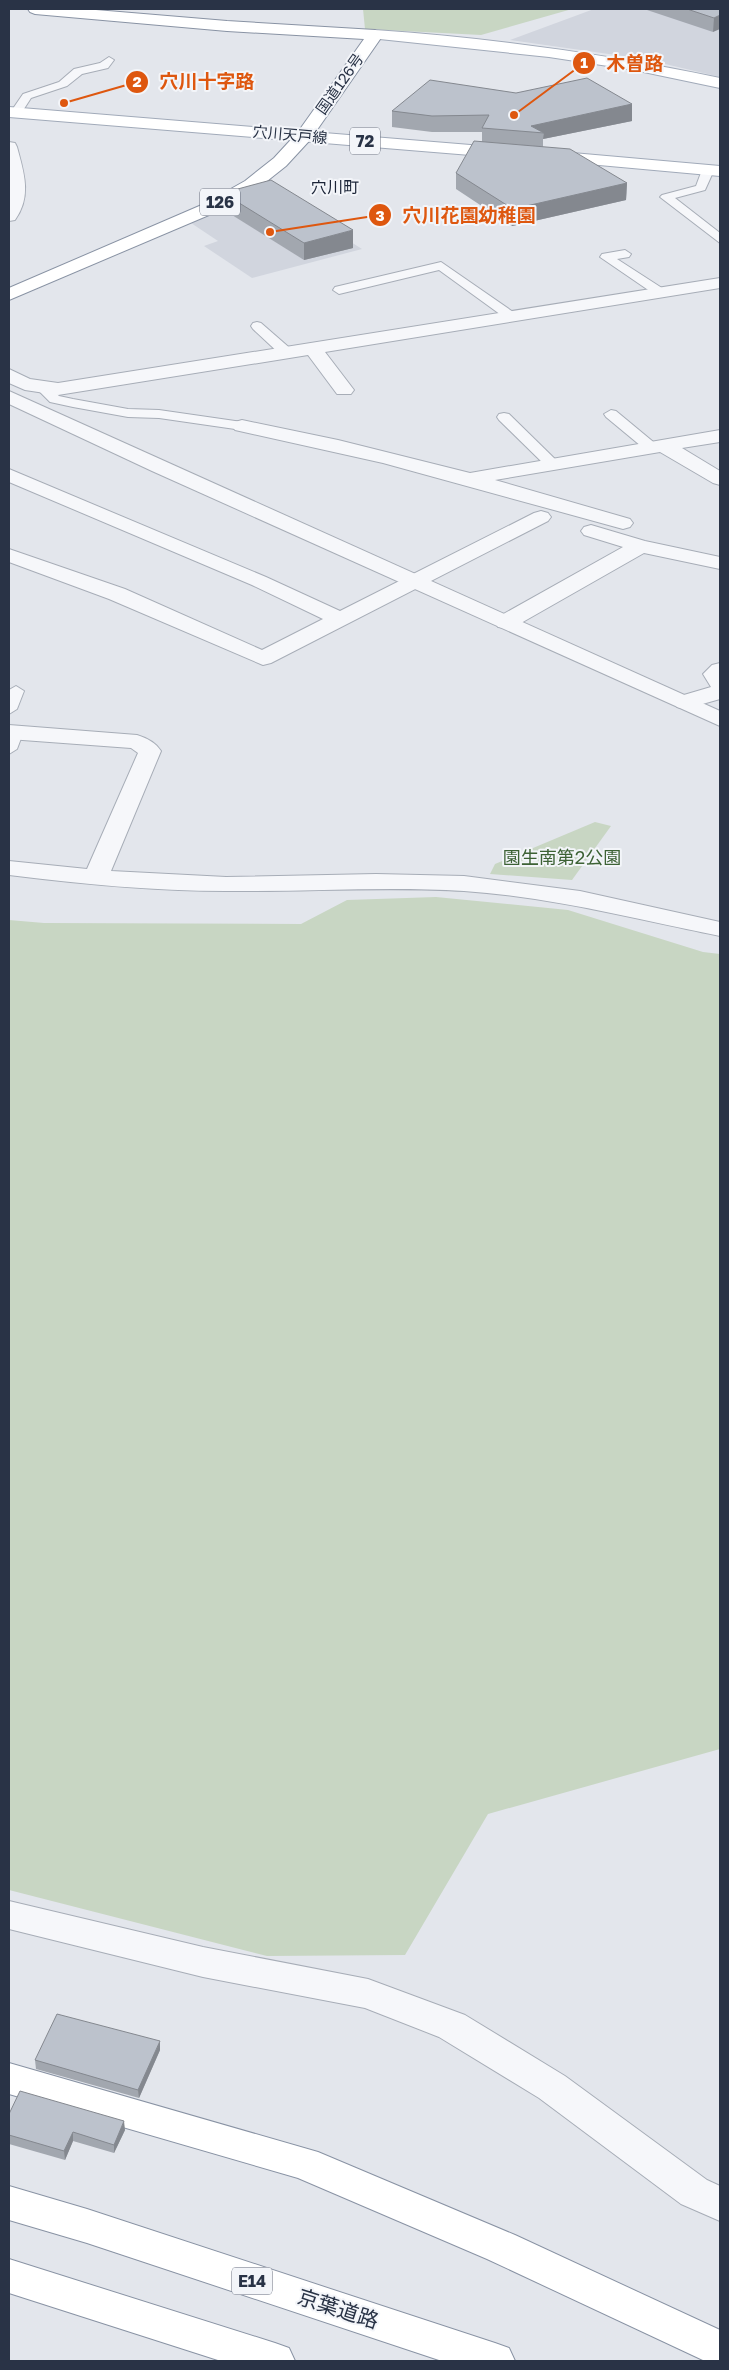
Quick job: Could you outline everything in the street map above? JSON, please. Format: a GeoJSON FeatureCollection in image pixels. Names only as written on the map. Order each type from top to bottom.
{"type":"FeatureCollection","features":[{"type":"Feature","properties":{"kind":"main road","name":"国道126号"},"geometry":{"type":"LineString","coordinates":[[35,9],[217,25],[375,35]]}},
{"type":"Feature","properties":{"kind":"main road","name":"国道126号"},"geometry":{"type":"LineString","coordinates":[[9,295],[210,208],[251,185],[280,162],[304,136],[375,35]]}},
{"type":"Feature","properties":{"kind":"main road"},"geometry":{"type":"LineString","coordinates":[[375,35],[528,48],[648,67],[720,84]]}},
{"type":"Feature","properties":{"kind":"main road","name":"穴川天戸線"},"geometry":{"type":"LineString","coordinates":[[12,112],[714,170]]}},
{"type":"Feature","properties":{"kind":"main road"},"geometry":{"type":"LineString","coordinates":[[9,2079],[305,2164],[502,2247],[720,2349]]}},
{"type":"Feature","properties":{"kind":"main road","name":"京葉道路"},"geometry":{"type":"LineString","coordinates":[[9,2203],[96,2229],[495,2361]]}},
{"type":"Feature","properties":{"kind":"main road"},"geometry":{"type":"LineString","coordinates":[[9,2276],[74,2295],[275,2361]]}},
{"type":"Feature","properties":{"kind":"street"},"geometry":{"type":"LineString","coordinates":[[9,147],[16,174],[18,196],[9,216]]}},
{"type":"Feature","properties":{"kind":"street"},"geometry":{"type":"LineString","coordinates":[[9,375],[25,384],[58,389],[720,283]]}},
{"type":"Feature","properties":{"kind":"street"},"geometry":{"type":"LineString","coordinates":[[313,348],[344,390]]}},
{"type":"Feature","properties":{"kind":"street"},"geometry":{"type":"LineString","coordinates":[[9,397],[413,582],[720,718]]}},
{"type":"Feature","properties":{"kind":"street"},"geometry":{"type":"LineString","coordinates":[[242,426],[357,450],[470,478],[623,523]]}},
{"type":"Feature","properties":{"kind":"street"},"geometry":{"type":"LineString","coordinates":[[470,478],[720,436]]}},
{"type":"Feature","properties":{"kind":"street"},"geometry":{"type":"LineString","coordinates":[[658,447],[720,479]]}},
{"type":"Feature","properties":{"kind":"street"},"geometry":{"type":"LineString","coordinates":[[9,475],[259,581],[340,619]]}},
{"type":"Feature","properties":{"kind":"street"},"geometry":{"type":"LineString","coordinates":[[398,476],[641,546],[720,563]]}},
{"type":"Feature","properties":{"kind":"street"},"geometry":{"type":"LineString","coordinates":[[9,555],[117,594],[263,658],[540,517]]}},
{"type":"Feature","properties":{"kind":"street"},"geometry":{"type":"LineString","coordinates":[[506,622],[641,546]]}},
{"type":"Feature","properties":{"kind":"street"},"geometry":{"type":"LineString","coordinates":[[720,670],[714,674],[720,684]]}},
{"type":"Feature","properties":{"kind":"street"},"geometry":{"type":"LineString","coordinates":[[685,702],[720,692]]}},
{"type":"Feature","properties":{"kind":"street"},"geometry":{"type":"LineString","coordinates":[[11,738],[137,742],[150,751],[95,879]]}},
{"type":"Feature","properties":{"kind":"street"},"geometry":{"type":"LineString","coordinates":[[9,868],[95,879],[256,884],[366,880],[494,885],[579,896],[720,929]]}},
{"type":"Feature","properties":{"kind":"street"},"geometry":{"type":"LineString","coordinates":[[9,1915],[203,1962],[368,1994],[452,2026],[552,2087],[694,2192],[720,2204]]}},
{"type":"Feature","properties":{"kind":"lane"},"geometry":{"type":"LineString","coordinates":[[12,112],[27,96],[63,84],[78,71],[104,66],[109,60]]}},
{"type":"Feature","properties":{"kind":"lane"},"geometry":{"type":"LineString","coordinates":[[714,170],[701,188],[666,197],[720,239]]}},
{"type":"Feature","properties":{"kind":"lane"},"geometry":{"type":"LineString","coordinates":[[625,254],[606,257],[661,293]]}},
{"type":"Feature","properties":{"kind":"lane"},"geometry":{"type":"LineString","coordinates":[[339,290],[441,266],[512,317]]}},
{"type":"Feature","properties":{"kind":"lane"},"geometry":{"type":"LineString","coordinates":[[257,326],[287,353]]}},
{"type":"Feature","properties":{"kind":"lane"},"geometry":{"type":"LineString","coordinates":[[42,387],[55,398],[73,403],[104,407],[128,413],[159,414],[242,426]]}},
{"type":"Feature","properties":{"kind":"lane"},"geometry":{"type":"LineString","coordinates":[[611,414],[658,447]]}},
{"type":"Feature","properties":{"kind":"lane"},"geometry":{"type":"LineString","coordinates":[[504,417],[553,465]]}},
{"type":"Feature","properties":{"kind":"lane"},"geometry":{"type":"LineString","coordinates":[[9,709],[16,691]]}},
{"type":"Feature","properties":{"kind":"shaded area"},"geometry":{"type":"Polygon","coordinates":[[[594,9],[720,9],[720,77],[644,59],[510,40],[594,9]]]}},
{"type":"Feature","properties":{"kind":"shaded area"},"geometry":{"type":"Polygon","coordinates":[[[262,186],[362,249],[252,278],[204,246],[218,241],[191,223],[230,206],[262,186]]]}},
{"type":"Feature","properties":{"kind":"green space"},"geometry":{"type":"Polygon","coordinates":[[[363,9],[572,9],[481,35],[365,29],[363,9]]]}},
{"type":"Feature","properties":{"kind":"green space","name":"園生南第2公園"},"geometry":{"type":"Polygon","coordinates":[[[595,822],[611,826],[572,880],[490,874],[495,864],[595,822]]]}},
{"type":"Feature","properties":{"kind":"green space"},"geometry":{"type":"Polygon","coordinates":[[[436,897],[568,910],[703,952],[720,954],[720,1749],[488,1814],[405,1955],[267,1956],[9,1890],[9,920],[44,923],[301,924],[347,900],[436,897]]]}},
{"type":"Feature","properties":{"kind":"building"},"geometry":{"type":"Polygon","coordinates":[[[687,9],[720,9],[720,15],[714,18],[687,9]]]}},
{"type":"Feature","properties":{"kind":"building"},"geometry":{"type":"Polygon","coordinates":[[[587,78],[632,104],[531,126],[544,133],[482,128],[489,115],[432,116],[392,111],[430,80],[516,93],[587,78]]]}},
{"type":"Feature","properties":{"kind":"building"},"geometry":{"type":"Polygon","coordinates":[[[474,141],[570,149],[627,183],[513,209],[456,173],[474,141]]]}},
{"type":"Feature","properties":{"kind":"building"},"geometry":{"type":"Polygon","coordinates":[[[271,180],[353,230],[304,243],[223,193],[271,180]]]}},
{"type":"Feature","properties":{"kind":"building"},"geometry":{"type":"Polygon","coordinates":[[[57,2014],[160,2041],[138,2090],[35,2060],[57,2014]]]}},
{"type":"Feature","properties":{"kind":"building"},"geometry":{"type":"Polygon","coordinates":[[[20,2091],[124,2121],[114,2145],[73,2132],[64,2151],[9,2135],[9,2114],[20,2091]]]}},
{"type":"Feature","properties":{"kind":"place","name":"穴川十字路"},"geometry":{"type":"Point","coordinates":[64,103]}},
{"type":"Feature","properties":{"kind":"place","name":"木曽路"},"geometry":{"type":"Point","coordinates":[514,115]}},
{"type":"Feature","properties":{"kind":"place","name":"穴川花園幼稚園"},"geometry":{"type":"Point","coordinates":[270,232]}},
{"type":"Feature","properties":{"kind":"district","name":"穴川町"},"geometry":{"type":"Point","coordinates":[335,187]}}]}
